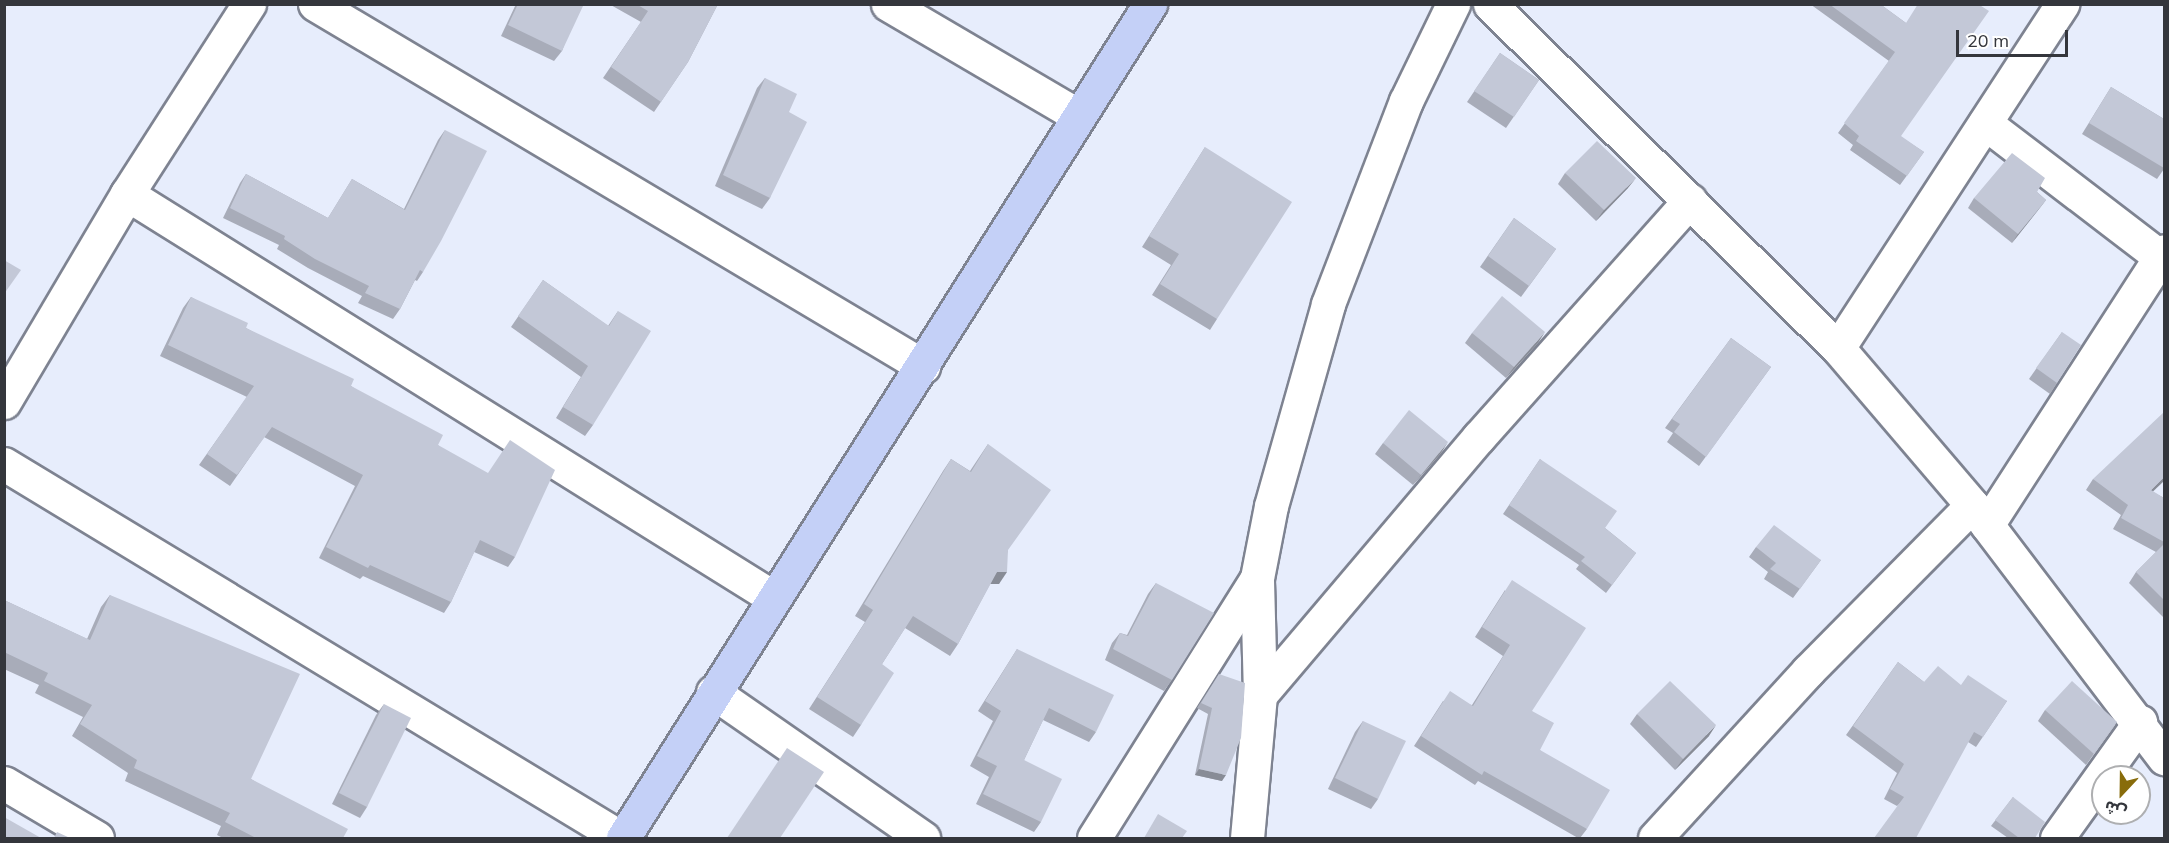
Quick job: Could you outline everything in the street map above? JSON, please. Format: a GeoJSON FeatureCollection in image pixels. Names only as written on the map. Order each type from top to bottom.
{"type":"FeatureCollection","features":[{"type":"Feature","properties":{"kind":"main road"},"geometry":{"type":"LineString","coordinates":[[622,838],[1150,4]]}},
{"type":"Feature","properties":{"kind":"street"},"geometry":{"type":"LineString","coordinates":[[4,402],[127,194],[249,4]]}},
{"type":"Feature","properties":{"kind":"street"},"geometry":{"type":"LineString","coordinates":[[315,4],[922,366]]}},
{"type":"Feature","properties":{"kind":"street"},"geometry":{"type":"LineString","coordinates":[[888,4],[1078,116]]}},
{"type":"Feature","properties":{"kind":"street"},"geometry":{"type":"LineString","coordinates":[[1247,838],[1260,695],[1257,578],[1271,506],[1328,304],[1406,101],[1453,4]]}},
{"type":"Feature","properties":{"kind":"street"},"geometry":{"type":"LineString","coordinates":[[1490,4],[1838,348],[1979,515],[2140,722],[2164,758]]}},
{"type":"Feature","properties":{"kind":"street"},"geometry":{"type":"LineString","coordinates":[[1838,348],[2062,4]]}},
{"type":"Feature","properties":{"kind":"street"},"geometry":{"type":"LineString","coordinates":[[1655,838],[1808,671],[1979,515],[2163,256],[1985,123]]}},
{"type":"Feature","properties":{"kind":"street"},"geometry":{"type":"LineString","coordinates":[[127,194],[774,598]]}},
{"type":"Feature","properties":{"kind":"street"},"geometry":{"type":"LineString","coordinates":[[1260,695],[1479,437],[1690,200]]}},
{"type":"Feature","properties":{"kind":"street"},"geometry":{"type":"LineString","coordinates":[[4,464],[622,838]]}},
{"type":"Feature","properties":{"kind":"street"},"geometry":{"type":"LineString","coordinates":[[1094,838],[1257,578]]}},
{"type":"Feature","properties":{"kind":"street"},"geometry":{"type":"LineString","coordinates":[[713,692],[923,838]]}},
{"type":"Feature","properties":{"kind":"street"},"geometry":{"type":"LineString","coordinates":[[2057,838],[2140,722]]}},
{"type":"Feature","properties":{"kind":"street"},"geometry":{"type":"LineString","coordinates":[[4,783],[97,838]]}},
{"type":"Feature","properties":{"kind":"building"},"geometry":{"type":"Polygon","coordinates":[[[518,4],[579,4],[583,6],[562,51],[508,25],[518,4]]]}},
{"type":"Feature","properties":{"kind":"building"},"geometry":{"type":"Polygon","coordinates":[[[636,4],[718,4],[688,62],[661,102],[611,67],[648,11],[636,4]]]}},
{"type":"Feature","properties":{"kind":"building"},"geometry":{"type":"Polygon","coordinates":[[[1829,4],[1880,4],[1906,23],[1918,4],[1978,4],[1989,11],[1901,136],[1924,152],[1907,176],[1856,141],[1859,136],[1844,123],[1895,52],[1829,4]]]}},
{"type":"Feature","properties":{"kind":"building"},"geometry":{"type":"Polygon","coordinates":[[[1500,53],[1539,80],[1514,117],[1474,91],[1500,53]]]}},
{"type":"Feature","properties":{"kind":"building"},"geometry":{"type":"Polygon","coordinates":[[[765,78],[797,94],[789,112],[807,122],[770,198],[723,175],[765,78]]]}},
{"type":"Feature","properties":{"kind":"building"},"geometry":{"type":"Polygon","coordinates":[[[2111,87],[2164,119],[2164,168],[2089,123],[2111,87]]]}},
{"type":"Feature","properties":{"kind":"building"},"geometry":{"type":"Polygon","coordinates":[[[445,130],[487,151],[441,241],[423,272],[420,270],[400,309],[365,293],[369,286],[315,259],[284,239],[285,236],[230,208],[246,174],[328,218],[352,179],[405,210],[445,130]]]}},
{"type":"Feature","properties":{"kind":"building"},"geometry":{"type":"Polygon","coordinates":[[[1597,141],[1636,178],[1604,210],[1565,173],[1597,141]]]}},
{"type":"Feature","properties":{"kind":"building"},"geometry":{"type":"Polygon","coordinates":[[[1205,147],[1292,202],[1217,319],[1160,284],[1179,254],[1149,236],[1205,147]]]}},
{"type":"Feature","properties":{"kind":"building"},"geometry":{"type":"Polygon","coordinates":[[[2012,153],[2045,178],[2037,192],[2046,200],[2018,234],[1974,198],[2012,153]]]}},
{"type":"Feature","properties":{"kind":"building"},"geometry":{"type":"Polygon","coordinates":[[[1514,218],[1556,249],[1529,286],[1488,256],[1514,218]]]}},
{"type":"Feature","properties":{"kind":"building"},"geometry":{"type":"Polygon","coordinates":[[[4,260],[21,270],[4,294],[4,260]]]}},
{"type":"Feature","properties":{"kind":"building"},"geometry":{"type":"Polygon","coordinates":[[[543,280],[609,326],[618,311],[651,331],[593,425],[563,407],[588,366],[518,316],[543,280]]]}},
{"type":"Feature","properties":{"kind":"building"},"geometry":{"type":"Polygon","coordinates":[[[1502,296],[1545,332],[1514,367],[1472,333],[1502,296]]]}},
{"type":"Feature","properties":{"kind":"building"},"geometry":{"type":"Polygon","coordinates":[[[191,297],[248,323],[246,328],[354,379],[351,386],[443,435],[438,445],[488,473],[510,440],[555,470],[515,557],[480,540],[451,602],[370,565],[368,568],[326,547],[363,475],[272,427],[237,475],[207,454],[254,386],[168,345],[191,297]]]}},
{"type":"Feature","properties":{"kind":"building"},"geometry":{"type":"Polygon","coordinates":[[[2062,332],[2081,345],[2057,383],[2036,368],[2062,332]]]}},
{"type":"Feature","properties":{"kind":"building"},"geometry":{"type":"Polygon","coordinates":[[[1731,338],[1771,367],[1706,457],[1674,432],[1680,424],[1672,419],[1731,338]]]}},
{"type":"Feature","properties":{"kind":"building"},"geometry":{"type":"Polygon","coordinates":[[[1409,410],[1448,442],[1421,475],[1383,443],[1409,410]]]}},
{"type":"Feature","properties":{"kind":"building"},"geometry":{"type":"Polygon","coordinates":[[[2164,412],[2164,477],[2151,490],[2164,498],[2164,542],[2121,518],[2128,505],[2093,479],[2164,412]]]}},
{"type":"Feature","properties":{"kind":"building"},"geometry":{"type":"Polygon","coordinates":[[[988,444],[1051,490],[1008,550],[1007,572],[997,572],[958,644],[913,616],[882,664],[894,673],[861,725],[817,697],[873,610],[864,604],[951,459],[971,472],[988,444]]]}},
{"type":"Feature","properties":{"kind":"building"},"geometry":{"type":"Polygon","coordinates":[[[1540,459],[1617,511],[1605,528],[1636,553],[1612,585],[1581,561],[1585,557],[1509,505],[1540,459]]]}},
{"type":"Feature","properties":{"kind":"building"},"geometry":{"type":"Polygon","coordinates":[[[1774,525],[1821,560],[1800,589],[1770,569],[1776,563],[1756,547],[1774,525]]]}},
{"type":"Feature","properties":{"kind":"building"},"geometry":{"type":"Polygon","coordinates":[[[2164,544],[2164,600],[2136,572],[2164,544]]]}},
{"type":"Feature","properties":{"kind":"building"},"geometry":{"type":"Polygon","coordinates":[[[1512,580],[1586,628],[1532,711],[1554,723],[1540,750],[1610,790],[1587,829],[1484,771],[1482,775],[1421,736],[1450,691],[1473,706],[1510,645],[1482,627],[1512,580]]]}},
{"type":"Feature","properties":{"kind":"building"},"geometry":{"type":"Polygon","coordinates":[[[1156,583],[1214,613],[1172,680],[1113,649],[1120,633],[1128,636],[1156,583]]]}},
{"type":"Feature","properties":{"kind":"building"},"geometry":{"type":"Polygon","coordinates":[[[110,595],[300,674],[251,779],[348,829],[343,838],[256,838],[225,822],[230,813],[134,768],[137,760],[80,724],[92,705],[44,681],[48,673],[4,652],[4,600],[90,640],[110,595]]]}},
{"type":"Feature","properties":{"kind":"building"},"geometry":{"type":"Polygon","coordinates":[[[1017,649],[1114,695],[1096,732],[1049,708],[1024,760],[1062,779],[1041,822],[983,794],[997,766],[977,756],[1001,711],[985,701],[1017,649]]]}},
{"type":"Feature","properties":{"kind":"building"},"geometry":{"type":"Polygon","coordinates":[[[1898,662],[1924,682],[1938,666],[1961,685],[1968,675],[2007,701],[1983,737],[1974,732],[1916,838],[1874,838],[1904,797],[1890,789],[1904,764],[1853,726],[1898,662]]]}},
{"type":"Feature","properties":{"kind":"building"},"geometry":{"type":"Polygon","coordinates":[[[1219,674],[1245,683],[1241,738],[1226,775],[1199,769],[1212,708],[1201,703],[1219,674]]]}},
{"type":"Feature","properties":{"kind":"building"},"geometry":{"type":"Polygon","coordinates":[[[1670,681],[1716,725],[1683,759],[1637,714],[1670,681]]]}},
{"type":"Feature","properties":{"kind":"building"},"geometry":{"type":"Polygon","coordinates":[[[2072,681],[2117,722],[2094,754],[2045,710],[2072,681]]]}},
{"type":"Feature","properties":{"kind":"building"},"geometry":{"type":"Polygon","coordinates":[[[384,704],[411,718],[367,807],[339,793],[384,704]]]}},
{"type":"Feature","properties":{"kind":"building"},"geometry":{"type":"Polygon","coordinates":[[[1363,721],[1406,741],[1378,799],[1335,778],[1363,721]]]}},
{"type":"Feature","properties":{"kind":"building"},"geometry":{"type":"Polygon","coordinates":[[[787,748],[824,772],[780,838],[727,838],[787,748]]]}},
{"type":"Feature","properties":{"kind":"building"},"geometry":{"type":"Polygon","coordinates":[[[2013,797],[2045,822],[2035,838],[2019,838],[1995,820],[2013,797]]]}},
{"type":"Feature","properties":{"kind":"building"},"geometry":{"type":"Polygon","coordinates":[[[1158,814],[1187,831],[1182,838],[1144,838],[1158,814]]]}},
{"type":"Feature","properties":{"kind":"building"},"geometry":{"type":"Polygon","coordinates":[[[4,817],[41,838],[4,838],[4,817]]]}},
{"type":"Feature","properties":{"kind":"building"},"geometry":{"type":"Polygon","coordinates":[[[57,832],[70,838],[54,838],[57,832]]]}}]}
